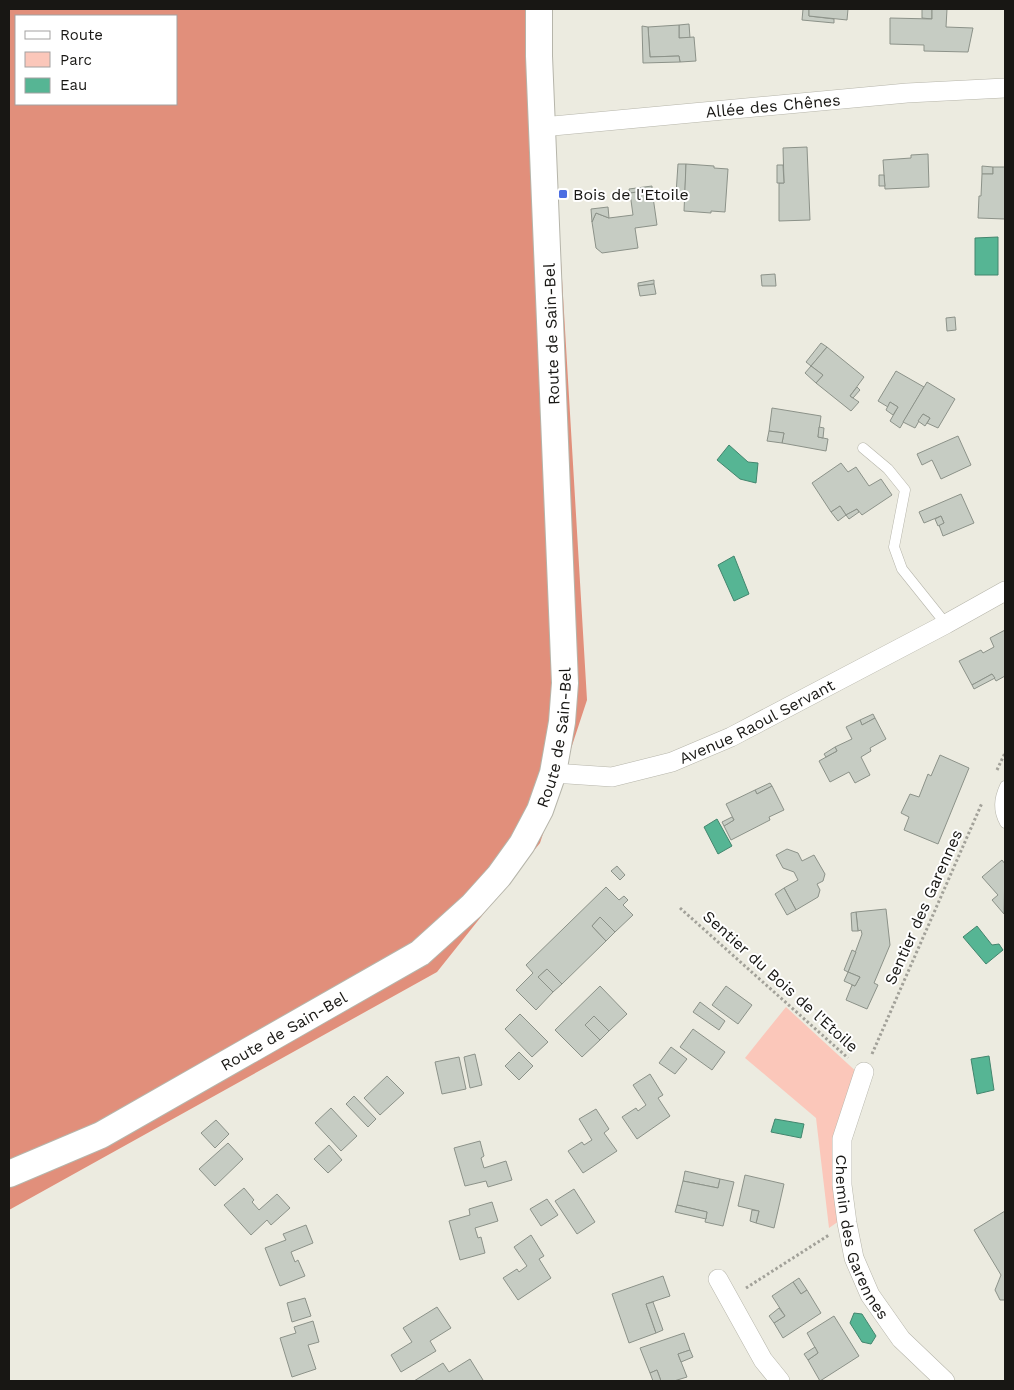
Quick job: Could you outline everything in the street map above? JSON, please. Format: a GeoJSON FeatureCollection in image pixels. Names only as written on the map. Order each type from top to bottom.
{"type":"FeatureCollection","features":[{"type":"Feature","properties":{"kind":"main road","name":"Route de Sain-Bel"},"geometry":{"type":"LineString","coordinates":[[9,1174],[101,1135],[420,954],[472,906],[499,876],[522,844],[540,810],[553,773],[562,722],[565,683],[542,127],[539,9]]}},
{"type":"Feature","properties":{"kind":"street","name":"Allée des Chênes"},"geometry":{"type":"LineString","coordinates":[[542,127],[907,93],[1005,88]]}},
{"type":"Feature","properties":{"kind":"street","name":"Avenue Raoul Servant"},"geometry":{"type":"LineString","coordinates":[[553,773],[612,776],[672,762],[731,737],[1005,591]]}},
{"type":"Feature","properties":{"kind":"street","name":"Chemin des Garennes"},"geometry":{"type":"LineString","coordinates":[[864,1072],[842,1139],[842,1185],[854,1258],[870,1295],[901,1339],[945,1381]]}},
{"type":"Feature","properties":{"kind":"street"},"geometry":{"type":"LineString","coordinates":[[718,1279],[763,1360],[780,1381]]}},
{"type":"Feature","properties":{"kind":"lane"},"geometry":{"type":"LineString","coordinates":[[863,448],[888,469],[905,490],[894,547],[902,570],[946,624]]}},
{"type":"Feature","properties":{"kind":"lane"},"geometry":{"type":"LineString","coordinates":[[1005,786],[1001,795],[1000,810],[1005,823]]}},
{"type":"Feature","properties":{"kind":"path"},"geometry":{"type":"LineString","coordinates":[[994,777],[1005,753]]}},
{"type":"Feature","properties":{"kind":"path","name":"Sentier des Garennes"},"geometry":{"type":"LineString","coordinates":[[864,1072],[983,802]]}},
{"type":"Feature","properties":{"kind":"path","name":"Sentier du Bois de l'Etoile"},"geometry":{"type":"LineString","coordinates":[[680,908],[864,1072]]}},
{"type":"Feature","properties":{"kind":"path"},"geometry":{"type":"LineString","coordinates":[[729,1299],[847,1223]]}},
{"type":"Feature","properties":{"kind":"green space"},"geometry":{"type":"Polygon","coordinates":[[[786,1007],[860,1075],[838,1136],[842,1219],[829,1228],[816,1118],[745,1058],[786,1007]]]}},
{"type":"Feature","properties":{"kind":"shaded area"},"geometry":{"type":"Polygon","coordinates":[[[9,9],[546,9],[587,700],[540,843],[437,972],[9,1210],[9,9]]]}},
{"type":"Feature","properties":{"kind":"water"},"geometry":{"type":"Polygon","coordinates":[[[998,237],[998,275],[975,275],[975,238],[998,237]]]}},
{"type":"Feature","properties":{"kind":"water"},"geometry":{"type":"Polygon","coordinates":[[[729,445],[748,462],[758,463],[756,483],[740,479],[717,460],[729,445]]]}},
{"type":"Feature","properties":{"kind":"water"},"geometry":{"type":"Polygon","coordinates":[[[734,556],[749,594],[734,601],[718,565],[734,556]]]}},
{"type":"Feature","properties":{"kind":"water"},"geometry":{"type":"Polygon","coordinates":[[[717,819],[732,846],[718,854],[704,827],[717,819]]]}},
{"type":"Feature","properties":{"kind":"water"},"geometry":{"type":"Polygon","coordinates":[[[977,926],[992,945],[999,944],[1003,950],[986,964],[963,937],[977,926]]]}},
{"type":"Feature","properties":{"kind":"water"},"geometry":{"type":"Polygon","coordinates":[[[989,1056],[994,1090],[977,1094],[971,1059],[989,1056]]]}},
{"type":"Feature","properties":{"kind":"water"},"geometry":{"type":"Polygon","coordinates":[[[775,1119],[804,1124],[801,1138],[771,1132],[775,1119]]]}},
{"type":"Feature","properties":{"kind":"water"},"geometry":{"type":"Polygon","coordinates":[[[854,1313],[862,1314],[876,1336],[871,1344],[862,1342],[850,1323],[854,1313]]]}},
{"type":"Feature","properties":{"kind":"building"},"geometry":{"type":"Polygon","coordinates":[[[803,9],[809,9],[809,16],[834,19],[834,23],[802,20],[803,9]]]}},
{"type":"Feature","properties":{"kind":"building"},"geometry":{"type":"Polygon","coordinates":[[[809,9],[848,9],[847,20],[809,16],[809,9]]]}},
{"type":"Feature","properties":{"kind":"building"},"geometry":{"type":"Polygon","coordinates":[[[922,9],[932,9],[932,19],[922,18],[922,9]]]}},
{"type":"Feature","properties":{"kind":"building"},"geometry":{"type":"Polygon","coordinates":[[[932,9],[947,9],[946,27],[973,28],[968,52],[924,51],[924,45],[890,44],[890,18],[932,19],[932,9]]]}},
{"type":"Feature","properties":{"kind":"building"},"geometry":{"type":"Polygon","coordinates":[[[689,24],[690,38],[679,38],[679,25],[689,24]]]}},
{"type":"Feature","properties":{"kind":"building"},"geometry":{"type":"Polygon","coordinates":[[[679,25],[679,38],[694,37],[696,61],[680,62],[679,56],[650,57],[648,27],[679,25]]]}},
{"type":"Feature","properties":{"kind":"building"},"geometry":{"type":"Polygon","coordinates":[[[642,26],[648,27],[650,57],[679,56],[680,62],[643,63],[642,26]]]}},
{"type":"Feature","properties":{"kind":"building"},"geometry":{"type":"Polygon","coordinates":[[[807,147],[810,220],[779,221],[779,183],[784,183],[783,148],[807,147]]]}},
{"type":"Feature","properties":{"kind":"building"},"geometry":{"type":"Polygon","coordinates":[[[928,154],[929,187],[885,189],[883,160],[911,158],[911,155],[928,154]]]}},
{"type":"Feature","properties":{"kind":"building"},"geometry":{"type":"Polygon","coordinates":[[[678,164],[686,164],[685,194],[676,194],[678,164]]]}},
{"type":"Feature","properties":{"kind":"building"},"geometry":{"type":"Polygon","coordinates":[[[686,164],[728,169],[725,212],[684,211],[686,164]]]}},
{"type":"Feature","properties":{"kind":"building"},"geometry":{"type":"Polygon","coordinates":[[[777,165],[783,165],[784,183],[777,183],[777,165]]]}},
{"type":"Feature","properties":{"kind":"building"},"geometry":{"type":"Polygon","coordinates":[[[982,166],[993,167],[993,174],[982,174],[982,166]]]}},
{"type":"Feature","properties":{"kind":"building"},"geometry":{"type":"Polygon","coordinates":[[[993,167],[1005,167],[1005,219],[978,218],[982,174],[993,174],[993,167]]]}},
{"type":"Feature","properties":{"kind":"building"},"geometry":{"type":"Polygon","coordinates":[[[879,175],[884,175],[885,186],[879,186],[879,175]]]}},
{"type":"Feature","properties":{"kind":"building"},"geometry":{"type":"Polygon","coordinates":[[[652,186],[652,190],[630,193],[629,189],[652,186]]]}},
{"type":"Feature","properties":{"kind":"building"},"geometry":{"type":"Polygon","coordinates":[[[652,190],[657,225],[635,228],[638,248],[602,253],[596,248],[592,222],[596,213],[609,218],[633,215],[630,193],[652,190]]]}},
{"type":"Feature","properties":{"kind":"building"},"geometry":{"type":"Polygon","coordinates":[[[608,207],[609,218],[596,213],[592,222],[591,209],[608,207]]]}},
{"type":"Feature","properties":{"kind":"building"},"geometry":{"type":"Polygon","coordinates":[[[775,274],[776,286],[762,286],[761,275],[775,274]]]}},
{"type":"Feature","properties":{"kind":"building"},"geometry":{"type":"Polygon","coordinates":[[[654,280],[654,284],[638,286],[638,283],[654,280]]]}},
{"type":"Feature","properties":{"kind":"building"},"geometry":{"type":"Polygon","coordinates":[[[654,284],[656,294],[640,296],[638,286],[654,284]]]}},
{"type":"Feature","properties":{"kind":"building"},"geometry":{"type":"Polygon","coordinates":[[[955,317],[956,330],[947,331],[946,318],[955,317]]]}},
{"type":"Feature","properties":{"kind":"building"},"geometry":{"type":"Polygon","coordinates":[[[821,343],[827,347],[811,366],[806,362],[821,343]]]}},
{"type":"Feature","properties":{"kind":"building"},"geometry":{"type":"Polygon","coordinates":[[[827,347],[864,377],[850,396],[859,402],[851,411],[816,383],[823,375],[811,366],[827,347]]]}},
{"type":"Feature","properties":{"kind":"building"},"geometry":{"type":"Polygon","coordinates":[[[811,366],[823,375],[816,383],[805,373],[811,366]]]}},
{"type":"Feature","properties":{"kind":"building"},"geometry":{"type":"Polygon","coordinates":[[[896,371],[924,387],[900,428],[890,421],[898,407],[890,402],[888,407],[878,401],[896,371]]]}},
{"type":"Feature","properties":{"kind":"building"},"geometry":{"type":"Polygon","coordinates":[[[927,382],[955,399],[938,428],[927,423],[930,418],[923,414],[915,428],[903,422],[927,382]]]}},
{"type":"Feature","properties":{"kind":"building"},"geometry":{"type":"Polygon","coordinates":[[[857,387],[860,390],[853,398],[850,396],[857,387]]]}},
{"type":"Feature","properties":{"kind":"building"},"geometry":{"type":"Polygon","coordinates":[[[890,402],[898,407],[893,415],[886,410],[890,402]]]}},
{"type":"Feature","properties":{"kind":"building"},"geometry":{"type":"Polygon","coordinates":[[[772,408],[821,416],[818,437],[828,439],[826,451],[782,443],[784,433],[769,431],[772,408]]]}},
{"type":"Feature","properties":{"kind":"building"},"geometry":{"type":"Polygon","coordinates":[[[923,414],[930,418],[925,426],[918,421],[923,414]]]}},
{"type":"Feature","properties":{"kind":"building"},"geometry":{"type":"Polygon","coordinates":[[[819,427],[824,428],[823,438],[818,437],[819,427]]]}},
{"type":"Feature","properties":{"kind":"building"},"geometry":{"type":"Polygon","coordinates":[[[769,431],[784,433],[782,443],[767,441],[769,431]]]}},
{"type":"Feature","properties":{"kind":"building"},"geometry":{"type":"Polygon","coordinates":[[[958,436],[971,465],[941,479],[932,460],[922,465],[917,454],[958,436]]]}},
{"type":"Feature","properties":{"kind":"building"},"geometry":{"type":"Polygon","coordinates":[[[841,463],[848,472],[856,467],[869,486],[881,479],[892,495],[862,515],[857,509],[846,515],[840,506],[831,512],[812,483],[841,463]]]}},
{"type":"Feature","properties":{"kind":"building"},"geometry":{"type":"Polygon","coordinates":[[[961,494],[974,523],[943,536],[939,525],[944,523],[941,516],[924,523],[919,512],[961,494]]]}},
{"type":"Feature","properties":{"kind":"building"},"geometry":{"type":"Polygon","coordinates":[[[840,506],[846,515],[838,521],[831,512],[840,506]]]}},
{"type":"Feature","properties":{"kind":"building"},"geometry":{"type":"Polygon","coordinates":[[[857,509],[859,512],[849,519],[846,515],[857,509]]]}},
{"type":"Feature","properties":{"kind":"building"},"geometry":{"type":"Polygon","coordinates":[[[941,516],[944,523],[938,526],[935,519],[941,516]]]}},
{"type":"Feature","properties":{"kind":"building"},"geometry":{"type":"Polygon","coordinates":[[[1005,630],[1005,676],[996,681],[992,674],[972,685],[959,661],[981,650],[983,653],[994,647],[990,638],[1005,630]]]}},
{"type":"Feature","properties":{"kind":"building"},"geometry":{"type":"Polygon","coordinates":[[[992,674],[995,678],[974,689],[972,685],[992,674]]]}},
{"type":"Feature","properties":{"kind":"building"},"geometry":{"type":"Polygon","coordinates":[[[873,714],[875,718],[862,725],[860,720],[873,714]]]}},
{"type":"Feature","properties":{"kind":"building"},"geometry":{"type":"Polygon","coordinates":[[[875,718],[886,739],[870,748],[871,751],[861,757],[870,775],[855,783],[849,772],[830,782],[819,761],[837,751],[835,747],[852,739],[846,727],[860,720],[862,725],[875,718]]]}},
{"type":"Feature","properties":{"kind":"building"},"geometry":{"type":"Polygon","coordinates":[[[835,747],[837,751],[826,757],[824,754],[835,747]]]}},
{"type":"Feature","properties":{"kind":"building"},"geometry":{"type":"Polygon","coordinates":[[[940,755],[969,768],[938,844],[904,830],[909,817],[901,813],[910,794],[919,797],[928,774],[931,776],[940,755]]]}},
{"type":"Feature","properties":{"kind":"building"},"geometry":{"type":"Polygon","coordinates":[[[770,783],[772,786],[757,794],[755,790],[770,783]]]}},
{"type":"Feature","properties":{"kind":"building"},"geometry":{"type":"Polygon","coordinates":[[[772,786],[784,810],[769,817],[770,820],[731,840],[724,826],[734,820],[726,804],[755,790],[757,794],[772,786]]]}},
{"type":"Feature","properties":{"kind":"building"},"geometry":{"type":"Polygon","coordinates":[[[732,817],[734,820],[724,826],[722,822],[732,817]]]}},
{"type":"Feature","properties":{"kind":"building"},"geometry":{"type":"Polygon","coordinates":[[[787,849],[798,853],[802,861],[814,855],[825,874],[823,881],[817,884],[820,890],[818,897],[796,910],[784,888],[798,880],[794,872],[783,868],[776,855],[787,849]]]}},
{"type":"Feature","properties":{"kind":"building"},"geometry":{"type":"Polygon","coordinates":[[[1002,860],[1005,864],[1004,914],[992,900],[998,895],[982,877],[1002,860]]]}},
{"type":"Feature","properties":{"kind":"building"},"geometry":{"type":"Polygon","coordinates":[[[617,866],[625,875],[620,880],[611,871],[617,866]]]}},
{"type":"Feature","properties":{"kind":"building"},"geometry":{"type":"Polygon","coordinates":[[[606,887],[619,900],[624,896],[628,900],[623,905],[633,915],[615,932],[600,917],[592,926],[606,941],[562,984],[547,969],[538,977],[553,992],[536,1010],[516,990],[533,973],[526,965],[606,887]]]}},
{"type":"Feature","properties":{"kind":"building"},"geometry":{"type":"Polygon","coordinates":[[[784,888],[796,910],[787,915],[775,894],[784,888]]]}},
{"type":"Feature","properties":{"kind":"building"},"geometry":{"type":"Polygon","coordinates":[[[886,909],[890,945],[874,983],[878,985],[867,1009],[846,1000],[852,985],[855,986],[860,977],[848,972],[862,934],[861,930],[858,931],[856,912],[886,909]]]}},
{"type":"Feature","properties":{"kind":"building"},"geometry":{"type":"Polygon","coordinates":[[[856,912],[858,931],[852,931],[851,913],[856,912]]]}},
{"type":"Feature","properties":{"kind":"building"},"geometry":{"type":"Polygon","coordinates":[[[600,917],[615,932],[606,941],[592,926],[600,917]]]}},
{"type":"Feature","properties":{"kind":"building"},"geometry":{"type":"Polygon","coordinates":[[[852,950],[856,952],[848,972],[844,970],[852,950]]]}},
{"type":"Feature","properties":{"kind":"building"},"geometry":{"type":"Polygon","coordinates":[[[547,969],[562,984],[553,992],[538,977],[547,969]]]}},
{"type":"Feature","properties":{"kind":"building"},"geometry":{"type":"Polygon","coordinates":[[[848,972],[860,977],[855,986],[844,981],[848,972]]]}},
{"type":"Feature","properties":{"kind":"building"},"geometry":{"type":"Polygon","coordinates":[[[600,986],[627,1014],[609,1031],[594,1016],[585,1025],[600,1040],[582,1057],[555,1030],[600,986]]]}},
{"type":"Feature","properties":{"kind":"building"},"geometry":{"type":"Polygon","coordinates":[[[726,986],[752,1005],[738,1024],[712,1005],[726,986]]]}},
{"type":"Feature","properties":{"kind":"building"},"geometry":{"type":"Polygon","coordinates":[[[700,1002],[725,1021],[719,1030],[693,1012],[700,1002]]]}},
{"type":"Feature","properties":{"kind":"building"},"geometry":{"type":"Polygon","coordinates":[[[520,1014],[548,1042],[532,1057],[505,1029],[520,1014]]]}},
{"type":"Feature","properties":{"kind":"building"},"geometry":{"type":"Polygon","coordinates":[[[594,1016],[609,1031],[600,1040],[585,1025],[594,1016]]]}},
{"type":"Feature","properties":{"kind":"building"},"geometry":{"type":"Polygon","coordinates":[[[693,1029],[725,1052],[712,1070],[680,1047],[693,1029]]]}},
{"type":"Feature","properties":{"kind":"building"},"geometry":{"type":"Polygon","coordinates":[[[671,1047],[687,1059],[675,1074],[659,1063],[671,1047]]]}},
{"type":"Feature","properties":{"kind":"building"},"geometry":{"type":"Polygon","coordinates":[[[519,1052],[533,1066],[519,1080],[505,1066],[519,1052]]]}},
{"type":"Feature","properties":{"kind":"building"},"geometry":{"type":"Polygon","coordinates":[[[475,1054],[482,1085],[470,1088],[464,1057],[475,1054]]]}},
{"type":"Feature","properties":{"kind":"building"},"geometry":{"type":"Polygon","coordinates":[[[459,1057],[466,1089],[442,1094],[435,1062],[459,1057]]]}},
{"type":"Feature","properties":{"kind":"building"},"geometry":{"type":"Polygon","coordinates":[[[650,1074],[663,1095],[658,1098],[670,1116],[637,1139],[622,1117],[636,1108],[638,1111],[646,1105],[633,1085],[650,1074]]]}},
{"type":"Feature","properties":{"kind":"building"},"geometry":{"type":"Polygon","coordinates":[[[387,1076],[404,1093],[380,1115],[364,1098],[387,1076]]]}},
{"type":"Feature","properties":{"kind":"building"},"geometry":{"type":"Polygon","coordinates":[[[354,1096],[376,1119],[368,1127],[346,1104],[354,1096]]]}},
{"type":"Feature","properties":{"kind":"building"},"geometry":{"type":"Polygon","coordinates":[[[331,1108],[357,1136],[341,1151],[315,1123],[331,1108]]]}},
{"type":"Feature","properties":{"kind":"building"},"geometry":{"type":"Polygon","coordinates":[[[596,1109],[609,1129],[604,1133],[617,1151],[583,1173],[568,1151],[582,1142],[584,1145],[592,1140],[579,1119],[596,1109]]]}},
{"type":"Feature","properties":{"kind":"building"},"geometry":{"type":"Polygon","coordinates":[[[216,1120],[229,1134],[215,1148],[201,1133],[216,1120]]]}},
{"type":"Feature","properties":{"kind":"building"},"geometry":{"type":"Polygon","coordinates":[[[480,1141],[484,1156],[481,1158],[484,1168],[506,1161],[512,1180],[488,1187],[486,1181],[465,1186],[454,1148],[480,1141]]]}},
{"type":"Feature","properties":{"kind":"building"},"geometry":{"type":"Polygon","coordinates":[[[228,1143],[243,1159],[215,1186],[199,1169],[228,1143]]]}},
{"type":"Feature","properties":{"kind":"building"},"geometry":{"type":"Polygon","coordinates":[[[329,1145],[342,1160],[328,1173],[314,1159],[329,1145]]]}},
{"type":"Feature","properties":{"kind":"building"},"geometry":{"type":"Polygon","coordinates":[[[685,1171],[720,1179],[718,1188],[683,1181],[685,1171]]]}},
{"type":"Feature","properties":{"kind":"building"},"geometry":{"type":"Polygon","coordinates":[[[745,1175],[784,1184],[774,1228],[756,1223],[759,1211],[738,1206],[745,1175]]]}},
{"type":"Feature","properties":{"kind":"building"},"geometry":{"type":"Polygon","coordinates":[[[720,1179],[734,1182],[723,1226],[705,1222],[707,1212],[677,1205],[683,1181],[718,1188],[720,1179]]]}},
{"type":"Feature","properties":{"kind":"building"},"geometry":{"type":"Polygon","coordinates":[[[244,1188],[254,1200],[252,1202],[259,1210],[277,1194],[290,1208],[271,1225],[267,1220],[251,1235],[224,1205],[244,1188]]]}},
{"type":"Feature","properties":{"kind":"building"},"geometry":{"type":"Polygon","coordinates":[[[574,1189],[595,1222],[577,1234],[555,1201],[574,1189]]]}},
{"type":"Feature","properties":{"kind":"building"},"geometry":{"type":"Polygon","coordinates":[[[547,1199],[558,1215],[541,1226],[530,1209],[547,1199]]]}},
{"type":"Feature","properties":{"kind":"building"},"geometry":{"type":"Polygon","coordinates":[[[492,1202],[498,1221],[475,1228],[478,1238],[481,1237],[485,1253],[460,1260],[449,1221],[470,1215],[469,1209],[492,1202]]]}},
{"type":"Feature","properties":{"kind":"building"},"geometry":{"type":"Polygon","coordinates":[[[677,1205],[707,1212],[706,1219],[675,1212],[677,1205]]]}},
{"type":"Feature","properties":{"kind":"building"},"geometry":{"type":"Polygon","coordinates":[[[752,1210],[759,1211],[756,1223],[750,1221],[752,1210]]]}},
{"type":"Feature","properties":{"kind":"building"},"geometry":{"type":"Polygon","coordinates":[[[1005,1211],[1005,1300],[1000,1300],[995,1290],[1001,1275],[974,1230],[1005,1211]]]}},
{"type":"Feature","properties":{"kind":"building"},"geometry":{"type":"Polygon","coordinates":[[[306,1225],[313,1243],[291,1252],[295,1262],[298,1260],[305,1276],[280,1286],[265,1248],[286,1240],[283,1234],[306,1225]]]}},
{"type":"Feature","properties":{"kind":"building"},"geometry":{"type":"Polygon","coordinates":[[[531,1235],[544,1256],[539,1259],[551,1278],[518,1300],[503,1278],[517,1269],[519,1272],[527,1266],[514,1247],[531,1235]]]}},
{"type":"Feature","properties":{"kind":"building"},"geometry":{"type":"Polygon","coordinates":[[[663,1276],[670,1296],[646,1304],[656,1333],[629,1343],[612,1294],[663,1276]]]}},
{"type":"Feature","properties":{"kind":"building"},"geometry":{"type":"Polygon","coordinates":[[[799,1278],[807,1290],[801,1294],[793,1282],[799,1278]]]}},
{"type":"Feature","properties":{"kind":"building"},"geometry":{"type":"Polygon","coordinates":[[[793,1282],[801,1294],[807,1290],[821,1313],[783,1338],[774,1323],[785,1316],[772,1296],[793,1282]]]}},
{"type":"Feature","properties":{"kind":"building"},"geometry":{"type":"Polygon","coordinates":[[[305,1298],[311,1316],[292,1322],[287,1303],[305,1298]]]}},
{"type":"Feature","properties":{"kind":"building"},"geometry":{"type":"Polygon","coordinates":[[[653,1302],[663,1330],[656,1333],[646,1304],[653,1302]]]}},
{"type":"Feature","properties":{"kind":"building"},"geometry":{"type":"Polygon","coordinates":[[[437,1307],[451,1328],[430,1341],[436,1351],[401,1372],[391,1355],[412,1342],[403,1328],[437,1307]]]}},
{"type":"Feature","properties":{"kind":"building"},"geometry":{"type":"Polygon","coordinates":[[[779,1308],[785,1316],[774,1323],[769,1316],[779,1308]]]}},
{"type":"Feature","properties":{"kind":"building"},"geometry":{"type":"Polygon","coordinates":[[[834,1316],[859,1356],[820,1381],[808,1360],[818,1353],[807,1333],[834,1316]]]}},
{"type":"Feature","properties":{"kind":"building"},"geometry":{"type":"Polygon","coordinates":[[[313,1321],[319,1342],[308,1345],[316,1369],[292,1377],[280,1338],[296,1333],[294,1327],[313,1321]]]}},
{"type":"Feature","properties":{"kind":"building"},"geometry":{"type":"Polygon","coordinates":[[[684,1333],[690,1350],[678,1354],[687,1377],[674,1381],[661,1381],[657,1370],[650,1373],[640,1348],[684,1333]]]}},
{"type":"Feature","properties":{"kind":"building"},"geometry":{"type":"Polygon","coordinates":[[[815,1347],[818,1353],[808,1360],[804,1354],[815,1347]]]}},
{"type":"Feature","properties":{"kind":"building"},"geometry":{"type":"Polygon","coordinates":[[[690,1350],[693,1357],[681,1362],[678,1354],[690,1350]]]}},
{"type":"Feature","properties":{"kind":"building"},"geometry":{"type":"Polygon","coordinates":[[[470,1359],[482,1381],[414,1381],[443,1363],[449,1372],[470,1359]]]}},
{"type":"Feature","properties":{"kind":"building"},"geometry":{"type":"Polygon","coordinates":[[[657,1370],[661,1381],[653,1381],[650,1373],[657,1370]]]}},
{"type":"Feature","properties":{"kind":"place","name":"Bois de l'Etoile"},"geometry":{"type":"Point","coordinates":[563,194]}}]}
